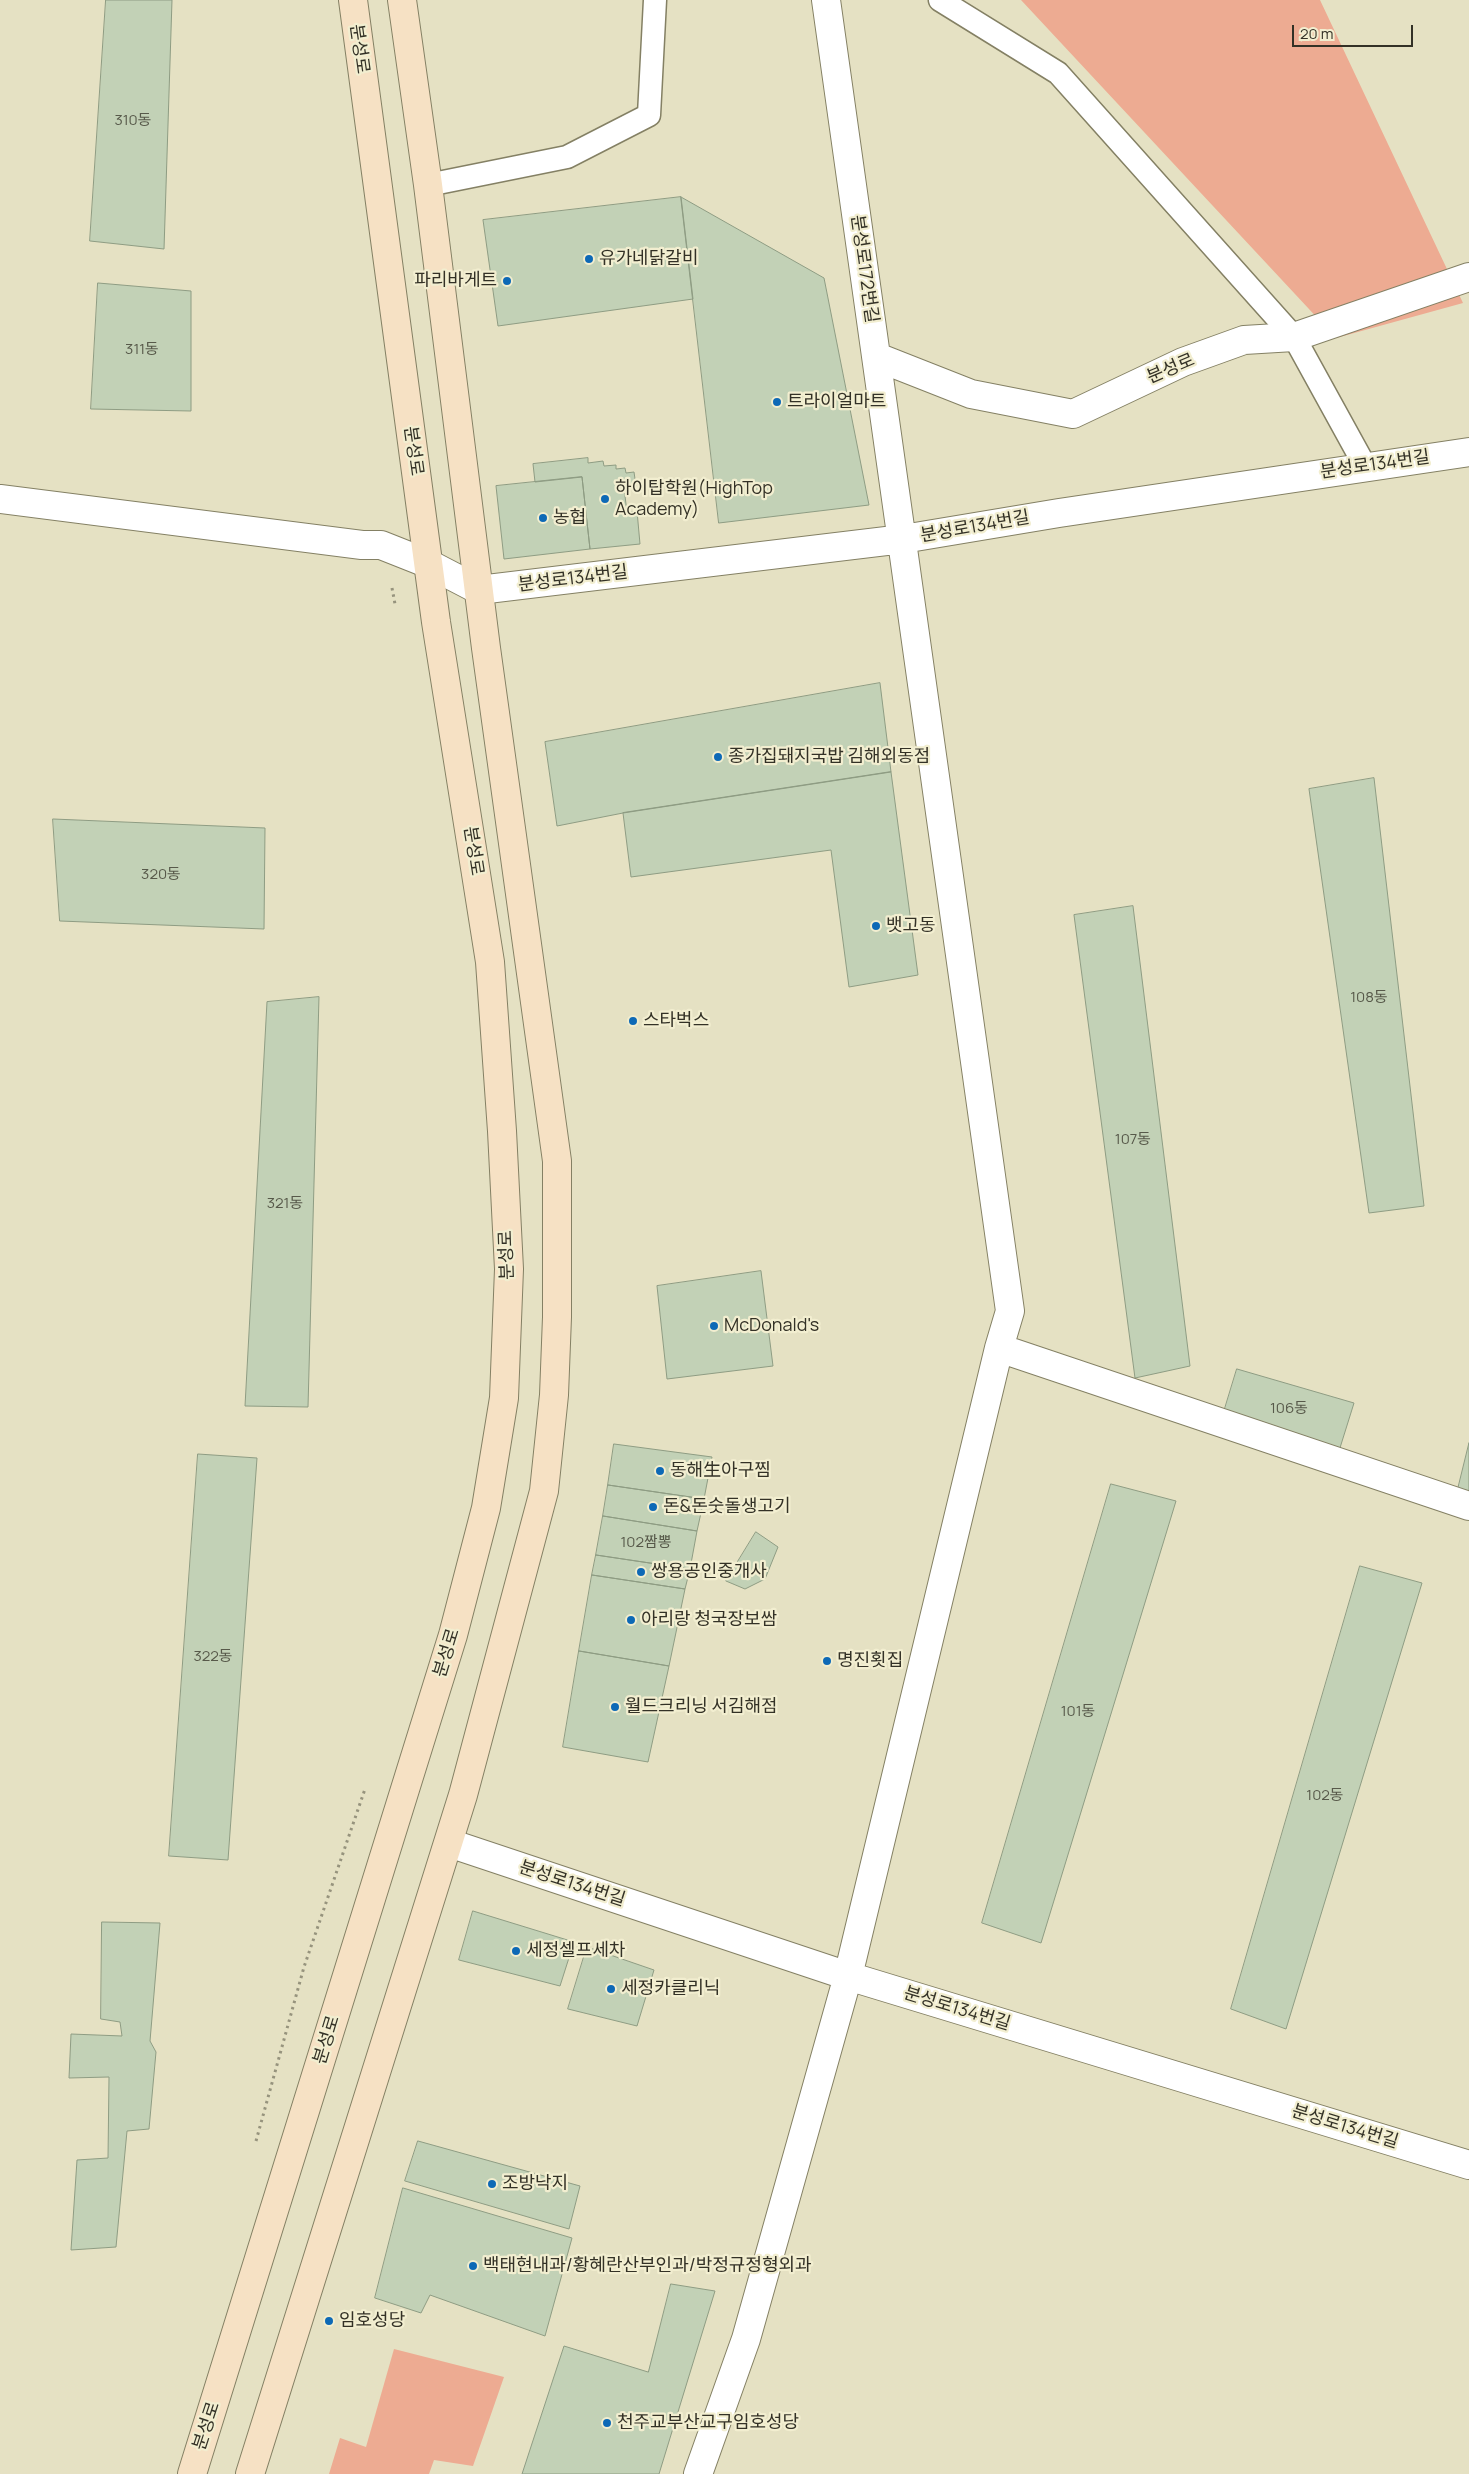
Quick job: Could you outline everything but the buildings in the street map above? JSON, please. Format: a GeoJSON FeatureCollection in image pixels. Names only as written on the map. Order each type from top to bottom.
{"type":"FeatureCollection","features":[{"type":"Feature","properties":{"kind":"main road","name":"분성로"},"geometry":{"type":"LineString","coordinates":[[192,2474],[452,1635],[486,1508],[504,1398],[509,1270],[490,962],[441,653],[353,0]]}},
{"type":"Feature","properties":{"kind":"main road"},"geometry":{"type":"LineString","coordinates":[[250,2474],[428,1903],[449,1843],[544,1491],[554,1395],[557,1317],[557,1161],[479,590],[428,185],[402,0]]}},
{"type":"Feature","properties":{"kind":"street","name":"분성로172번길"},"geometry":{"type":"LineString","coordinates":[[698,2474],[746,2338],[848,1976],[999,1348],[1010,1311],[826,0]]}},
{"type":"Feature","properties":{"kind":"street","name":"분성로"},"geometry":{"type":"LineString","coordinates":[[877,356],[971,394],[1072,414],[1183,362],[1244,340],[1294,337],[1469,277]]}},
{"type":"Feature","properties":{"kind":"street","name":"분성로134번길"},"geometry":{"type":"LineString","coordinates":[[479,590],[903,539],[1059,512],[1469,452]]}},
{"type":"Feature","properties":{"kind":"street"},"geometry":{"type":"LineString","coordinates":[[0,499],[362,545],[381,545],[429,564],[479,590]]}},
{"type":"Feature","properties":{"kind":"street"},"geometry":{"type":"LineString","coordinates":[[999,1348],[1469,1506]]}},
{"type":"Feature","properties":{"kind":"street","name":"분성로134번길"},"geometry":{"type":"LineString","coordinates":[[449,1843],[848,1976],[1469,2165]]}},
{"type":"Feature","properties":{"kind":"lane"},"geometry":{"type":"LineString","coordinates":[[428,185],[567,157],[649,115],[655,0]]}},
{"type":"Feature","properties":{"kind":"lane"},"geometry":{"type":"LineString","coordinates":[[940,0],[1058,73],[1294,337],[1365,466]]}},
{"type":"Feature","properties":{"kind":"path"},"geometry":{"type":"LineString","coordinates":[[381,545],[397,610]]}},
{"type":"Feature","properties":{"kind":"path"},"geometry":{"type":"LineString","coordinates":[[254,2149],[304,1967],[369,1779]]}},
{"type":"Feature","properties":{"kind":"shaded area"},"geometry":{"type":"Polygon","coordinates":[[[1021,0],[1320,0],[1463,303],[1336,338],[1021,0]]]}},
{"type":"Feature","properties":{"kind":"shaded area"},"geometry":{"type":"Polygon","coordinates":[[[394,2349],[504,2377],[473,2466],[434,2460],[429,2474],[329,2474],[340,2438],[366,2447],[394,2349]]]}},
{"type":"Feature","properties":{"kind":"place","name":"유가네닭갈비"},"geometry":{"type":"Point","coordinates":[589,259]}},
{"type":"Feature","properties":{"kind":"place","name":"파리바게트"},"geometry":{"type":"Point","coordinates":[507,281]}},
{"type":"Feature","properties":{"kind":"place","name":"트라이얼마트"},"geometry":{"type":"Point","coordinates":[777,402]}},
{"type":"Feature","properties":{"kind":"place","name":"하이탑학원(HighTop Academy)"},"geometry":{"type":"Point","coordinates":[605,499]}},
{"type":"Feature","properties":{"kind":"place","name":"농협"},"geometry":{"type":"Point","coordinates":[543,518]}},
{"type":"Feature","properties":{"kind":"place","name":"종가집돼지국밥 김해외동점"},"geometry":{"type":"Point","coordinates":[718,757]}},
{"type":"Feature","properties":{"kind":"place","name":"뱃고동"},"geometry":{"type":"Point","coordinates":[876,926]}},
{"type":"Feature","properties":{"kind":"place","name":"스타벅스"},"geometry":{"type":"Point","coordinates":[633,1021]}},
{"type":"Feature","properties":{"kind":"place","name":"McDonald's"},"geometry":{"type":"Point","coordinates":[714,1326]}},
{"type":"Feature","properties":{"kind":"place","name":"동해生아구찜"},"geometry":{"type":"Point","coordinates":[660,1471]}},
{"type":"Feature","properties":{"kind":"place","name":"돈&돈숫돌생고기"},"geometry":{"type":"Point","coordinates":[653,1507]}},
{"type":"Feature","properties":{"kind":"place","name":"쌍용공인중개사"},"geometry":{"type":"Point","coordinates":[641,1572]}},
{"type":"Feature","properties":{"kind":"place","name":"아리랑 청국장보쌈"},"geometry":{"type":"Point","coordinates":[631,1620]}},
{"type":"Feature","properties":{"kind":"place","name":"명진횟집"},"geometry":{"type":"Point","coordinates":[827,1661]}},
{"type":"Feature","properties":{"kind":"place","name":"월드크리닝 서김해점"},"geometry":{"type":"Point","coordinates":[615,1707]}},
{"type":"Feature","properties":{"kind":"place","name":"세정셀프세차"},"geometry":{"type":"Point","coordinates":[516,1951]}},
{"type":"Feature","properties":{"kind":"place","name":"세정카클리닉"},"geometry":{"type":"Point","coordinates":[611,1989]}},
{"type":"Feature","properties":{"kind":"place","name":"조방낙지"},"geometry":{"type":"Point","coordinates":[492,2184]}},
{"type":"Feature","properties":{"kind":"place","name":"백태현내과/황혜란산부인과/박정규정형외과"},"geometry":{"type":"Point","coordinates":[473,2266]}},
{"type":"Feature","properties":{"kind":"place","name":"임호성당"},"geometry":{"type":"Point","coordinates":[329,2321]}},
{"type":"Feature","properties":{"kind":"place","name":"천주교부산교구임호성당"},"geometry":{"type":"Point","coordinates":[607,2423]}}]}
